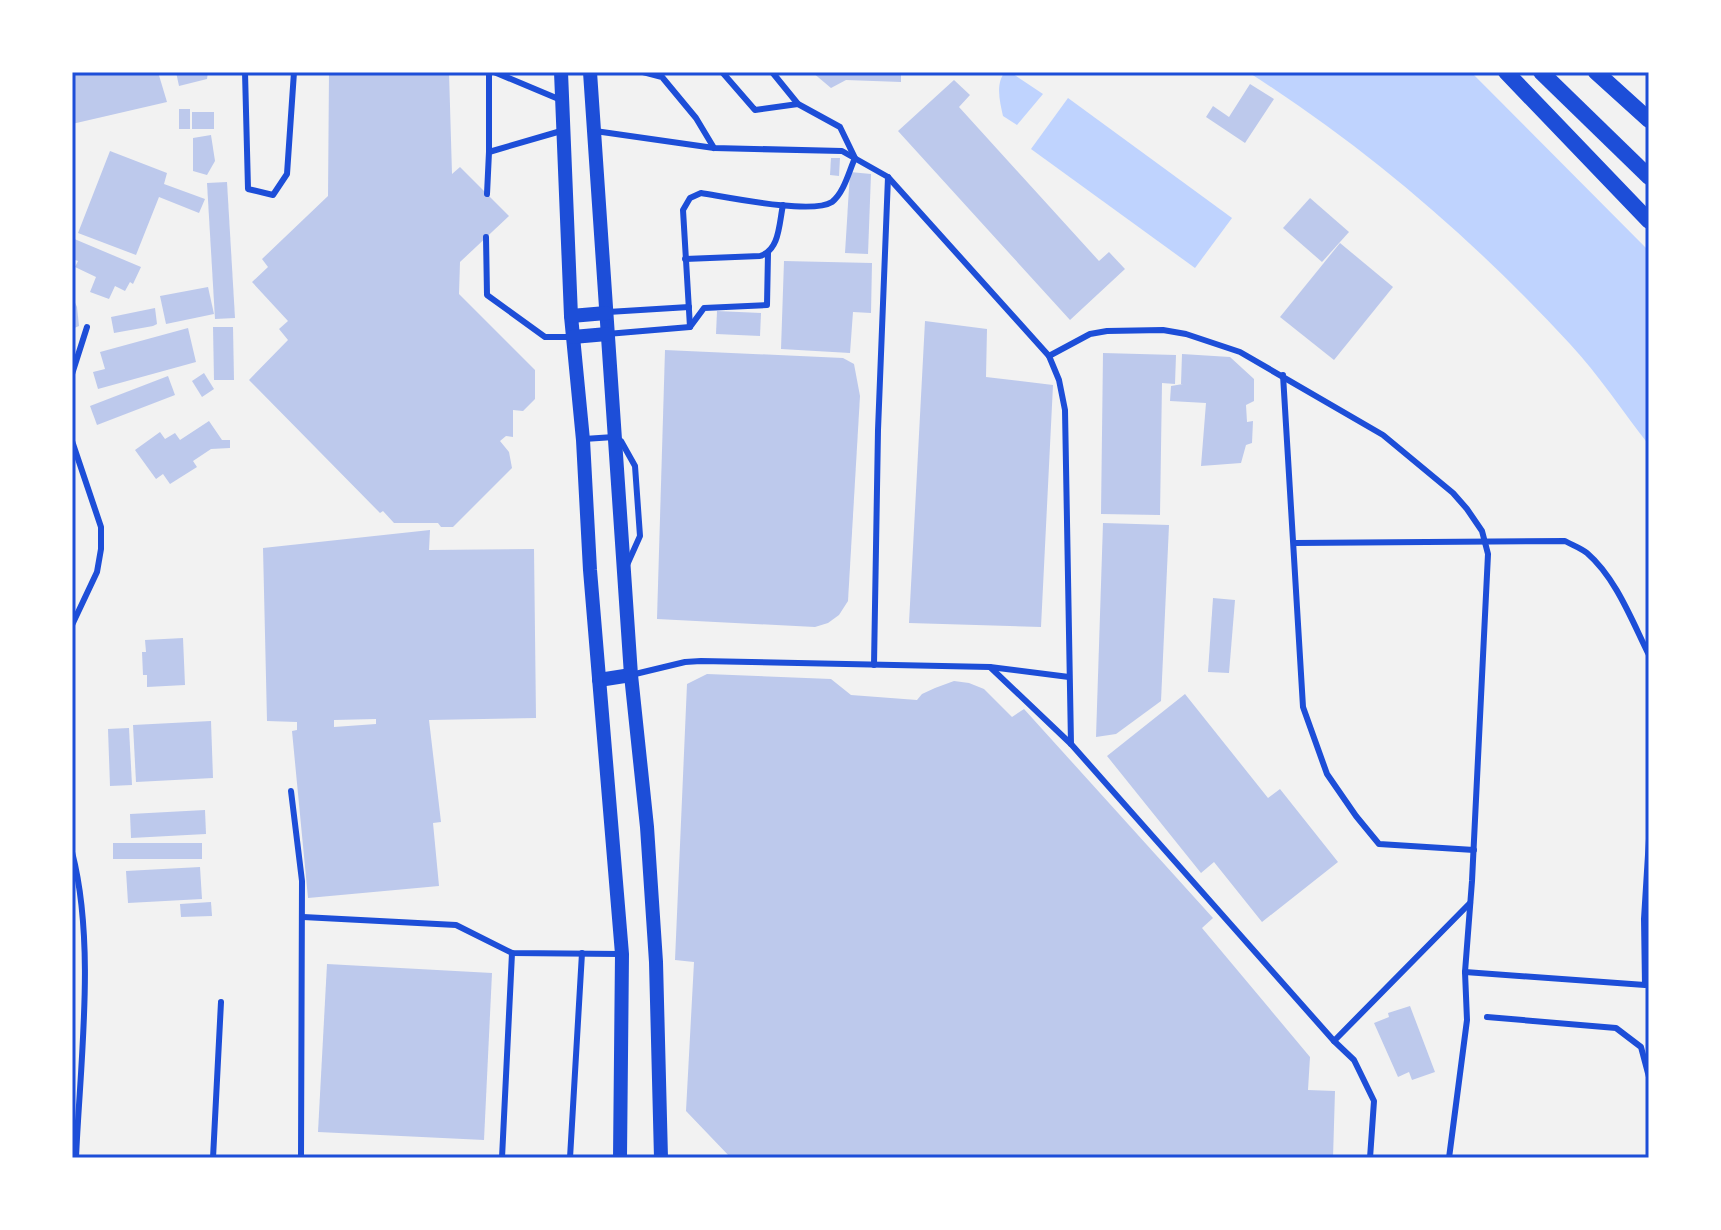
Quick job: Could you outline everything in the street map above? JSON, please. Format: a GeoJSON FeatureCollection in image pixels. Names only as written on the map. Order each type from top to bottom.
{"type":"FeatureCollection","features":[{"type":"Feature","properties":{"kind":"main road"},"geometry":{"type":"LineString","coordinates":[[1506,72],[1649,221]]}},
{"type":"Feature","properties":{"kind":"main road"},"geometry":{"type":"LineString","coordinates":[[1541,72],[1649,177]]}},
{"type":"Feature","properties":{"kind":"main road"},"geometry":{"type":"LineString","coordinates":[[1596,72],[1649,120]]}},
{"type":"Feature","properties":{"kind":"street"},"geometry":{"type":"LineString","coordinates":[[561,72],[571,316],[622,954],[620,1158]]}},
{"type":"Feature","properties":{"kind":"street"},"geometry":{"type":"LineString","coordinates":[[590,72],[631,675],[647,827],[656,962],[661,1158]]}},
{"type":"Feature","properties":{"kind":"street"},"geometry":{"type":"LineString","coordinates":[[571,316],[606,313]]}},
{"type":"Feature","properties":{"kind":"street"},"geometry":{"type":"LineString","coordinates":[[573,337],[607,334]]}},
{"type":"Feature","properties":{"kind":"street"},"geometry":{"type":"LineString","coordinates":[[599,680],[631,675]]}},
{"type":"Feature","properties":{"kind":"lane"},"geometry":{"type":"LineString","coordinates":[[245,72],[248,189],[273,195],[287,174],[294,72]]}},
{"type":"Feature","properties":{"kind":"lane"},"geometry":{"type":"LineString","coordinates":[[487,194],[491,72],[563,101]]}},
{"type":"Feature","properties":{"kind":"lane"},"geometry":{"type":"LineString","coordinates":[[643,72],[665,75],[714,148]]}},
{"type":"Feature","properties":{"kind":"lane"},"geometry":{"type":"LineString","coordinates":[[722,72],[755,110],[798,104]]}},
{"type":"Feature","properties":{"kind":"lane"},"geometry":{"type":"LineString","coordinates":[[690,327],[683,210],[690,198],[701,193],[783,205],[821,206],[839,195],[855,158],[840,127],[798,104],[772,72]]}},
{"type":"Feature","properties":{"kind":"lane"},"geometry":{"type":"LineString","coordinates":[[489,152],[564,130]]}},
{"type":"Feature","properties":{"kind":"lane"},"geometry":{"type":"LineString","coordinates":[[594,131],[714,148],[842,151],[888,177],[1049,356],[1059,380],[1065,410],[1071,744]]}},
{"type":"Feature","properties":{"kind":"lane"},"geometry":{"type":"LineString","coordinates":[[874,665],[878,430],[888,177]]}},
{"type":"Feature","properties":{"kind":"lane"},"geometry":{"type":"LineString","coordinates":[[685,259],[760,256],[768,253],[774,246],[783,205]]}},
{"type":"Feature","properties":{"kind":"lane"},"geometry":{"type":"LineString","coordinates":[[486,237],[487,295],[545,337],[573,337]]}},
{"type":"Feature","properties":{"kind":"lane"},"geometry":{"type":"LineString","coordinates":[[607,334],[690,327],[704,308],[767,305],[768,253]]}},
{"type":"Feature","properties":{"kind":"lane"},"geometry":{"type":"LineString","coordinates":[[606,313],[689,307]]}},
{"type":"Feature","properties":{"kind":"lane"},"geometry":{"type":"LineString","coordinates":[[72,374],[87,327]]}},
{"type":"Feature","properties":{"kind":"lane"},"geometry":{"type":"LineString","coordinates":[[1049,356],[1090,334],[1163,330],[1186,334],[1240,352],[1383,435],[1453,493],[1467,509],[1486,541],[1488,554],[1474,850],[1465,972],[1467,1020],[1449,1158]]}},
{"type":"Feature","properties":{"kind":"lane"},"geometry":{"type":"LineString","coordinates":[[1283,375],[1303,707],[1327,774],[1379,844],[1474,850]]}},
{"type":"Feature","properties":{"kind":"lane"},"geometry":{"type":"LineString","coordinates":[[583,440],[614,437]]}},
{"type":"Feature","properties":{"kind":"lane"},"geometry":{"type":"LineString","coordinates":[[72,441],[101,527],[97,572],[72,625]]}},
{"type":"Feature","properties":{"kind":"lane"},"geometry":{"type":"LineString","coordinates":[[1294,543],[1565,541],[1586,552],[1622,601],[1649,655]]}},
{"type":"Feature","properties":{"kind":"lane"},"geometry":{"type":"LineString","coordinates":[[631,675],[701,661],[990,667],[1069,677]]}},
{"type":"Feature","properties":{"kind":"lane"},"geometry":{"type":"LineString","coordinates":[[990,667],[1071,744],[1354,1060],[1374,1101],[1370,1158]]}},
{"type":"Feature","properties":{"kind":"lane"},"geometry":{"type":"LineString","coordinates":[[291,791],[302,881],[303,917],[301,1158]]}},
{"type":"Feature","properties":{"kind":"lane"},"geometry":{"type":"LineString","coordinates":[[1465,972],[1645,985],[1644,919],[1649,839]]}},
{"type":"Feature","properties":{"kind":"lane"},"geometry":{"type":"LineString","coordinates":[[72,852],[80,883],[84,962],[76,1158]]}},
{"type":"Feature","properties":{"kind":"lane"},"geometry":{"type":"LineString","coordinates":[[1334,1041],[1470,903]]}},
{"type":"Feature","properties":{"kind":"lane"},"geometry":{"type":"LineString","coordinates":[[303,917],[456,925],[512,953],[622,954]]}},
{"type":"Feature","properties":{"kind":"lane"},"geometry":{"type":"LineString","coordinates":[[502,1158],[512,953]]}},
{"type":"Feature","properties":{"kind":"lane"},"geometry":{"type":"LineString","coordinates":[[570,1158],[582,953]]}},
{"type":"Feature","properties":{"kind":"lane"},"geometry":{"type":"LineString","coordinates":[[213,1158],[221,1002]]}},
{"type":"Feature","properties":{"kind":"lane"},"geometry":{"type":"LineString","coordinates":[[1487,1017],[1616,1028],[1641,1047],[1649,1077]]}},
{"type":"Feature","properties":{"kind":"water"},"geometry":{"type":"Polygon","coordinates":[[[1005,72],[1010,72],[1043,94],[1017,125],[1003,116],[999,88],[1005,72]]]}},
{"type":"Feature","properties":{"kind":"water"},"geometry":{"type":"Polygon","coordinates":[[[1248,72],[1471,72],[1649,251],[1649,445],[1570,344],[1496,268],[1377,164],[1248,72]]]}},
{"type":"Feature","properties":{"kind":"water"},"geometry":{"type":"Polygon","coordinates":[[[1068,98],[1232,218],[1195,268],[1031,149],[1068,98]]]}},
{"type":"Feature","properties":{"kind":"building"},"geometry":{"type":"Polygon","coordinates":[[[72,72],[158,72],[167,102],[72,124],[72,72]]]}},
{"type":"Feature","properties":{"kind":"building"},"geometry":{"type":"Polygon","coordinates":[[[176,72],[208,72],[207,79],[179,86],[176,72]]]}},
{"type":"Feature","properties":{"kind":"building"},"geometry":{"type":"Polygon","coordinates":[[[329,72],[449,72],[452,174],[460,167],[509,216],[460,262],[459,294],[535,370],[535,399],[523,411],[513,410],[513,437],[506,436],[500,441],[509,452],[512,468],[453,527],[441,527],[438,523],[394,523],[383,511],[380,513],[249,380],[288,340],[279,329],[288,321],[252,282],[268,267],[262,259],[328,196],[329,72]]]}},
{"type":"Feature","properties":{"kind":"building"},"geometry":{"type":"Polygon","coordinates":[[[812,72],[901,72],[901,82],[846,80],[831,88],[812,72]]]}},
{"type":"Feature","properties":{"kind":"building"},"geometry":{"type":"Polygon","coordinates":[[[954,80],[970,95],[959,107],[1099,261],[1109,252],[1125,269],[1070,320],[898,131],[954,80]]]}},
{"type":"Feature","properties":{"kind":"building"},"geometry":{"type":"Polygon","coordinates":[[[1250,84],[1274,99],[1245,143],[1206,117],[1213,106],[1229,117],[1250,84]]]}},
{"type":"Feature","properties":{"kind":"building"},"geometry":{"type":"Polygon","coordinates":[[[179,109],[190,109],[190,129],[179,129],[179,109]]]}},
{"type":"Feature","properties":{"kind":"building"},"geometry":{"type":"Polygon","coordinates":[[[192,112],[214,112],[214,129],[192,129],[192,112]]]}},
{"type":"Feature","properties":{"kind":"building"},"geometry":{"type":"Polygon","coordinates":[[[211,135],[215,161],[207,175],[193,171],[193,138],[211,135]]]}},
{"type":"Feature","properties":{"kind":"building"},"geometry":{"type":"Polygon","coordinates":[[[110,151],[167,173],[164,184],[205,199],[199,213],[159,197],[136,255],[78,233],[110,151]]]}},
{"type":"Feature","properties":{"kind":"building"},"geometry":{"type":"Polygon","coordinates":[[[831,158],[840,158],[839,176],[830,175],[831,158]]]}},
{"type":"Feature","properties":{"kind":"building"},"geometry":{"type":"Polygon","coordinates":[[[850,172],[871,174],[868,254],[845,253],[850,172]]]}},
{"type":"Feature","properties":{"kind":"building"},"geometry":{"type":"Polygon","coordinates":[[[227,182],[235,318],[215,319],[207,183],[227,182]]]}},
{"type":"Feature","properties":{"kind":"building"},"geometry":{"type":"Polygon","coordinates":[[[1310,198],[1349,232],[1322,262],[1283,228],[1310,198]]]}},
{"type":"Feature","properties":{"kind":"building"},"geometry":{"type":"Polygon","coordinates":[[[72,238],[141,267],[133,284],[130,282],[125,291],[115,286],[109,299],[90,292],[96,277],[75,267],[78,261],[72,259],[72,238]]]}},
{"type":"Feature","properties":{"kind":"building"},"geometry":{"type":"Polygon","coordinates":[[[1340,243],[1393,287],[1334,360],[1280,317],[1340,243]]]}},
{"type":"Feature","properties":{"kind":"building"},"geometry":{"type":"Polygon","coordinates":[[[784,261],[872,263],[871,313],[853,312],[850,353],[781,349],[784,261]]]}},
{"type":"Feature","properties":{"kind":"building"},"geometry":{"type":"Polygon","coordinates":[[[208,287],[214,314],[166,324],[160,296],[208,287]]]}},
{"type":"Feature","properties":{"kind":"building"},"geometry":{"type":"Polygon","coordinates":[[[72,296],[79,326],[72,329],[72,296]]]}},
{"type":"Feature","properties":{"kind":"building"},"geometry":{"type":"Polygon","coordinates":[[[155,308],[157,324],[114,333],[111,317],[155,308]]]}},
{"type":"Feature","properties":{"kind":"building"},"geometry":{"type":"Polygon","coordinates":[[[717,311],[761,313],[760,336],[716,334],[717,311]]]}},
{"type":"Feature","properties":{"kind":"building"},"geometry":{"type":"Polygon","coordinates":[[[925,321],[987,329],[986,377],[1053,385],[1041,627],[909,623],[925,321]]]}},
{"type":"Feature","properties":{"kind":"building"},"geometry":{"type":"Polygon","coordinates":[[[213,327],[233,327],[234,380],[214,380],[213,327]]]}},
{"type":"Feature","properties":{"kind":"building"},"geometry":{"type":"Polygon","coordinates":[[[188,328],[196,362],[98,389],[93,372],[105,369],[100,352],[188,328]]]}},
{"type":"Feature","properties":{"kind":"building"},"geometry":{"type":"Polygon","coordinates":[[[665,350],[843,358],[854,364],[860,396],[848,601],[839,615],[828,623],[815,627],[657,619],[665,350]]]}},
{"type":"Feature","properties":{"kind":"building"},"geometry":{"type":"Polygon","coordinates":[[[1103,353],[1176,355],[1175,384],[1162,383],[1160,515],[1101,514],[1103,353]]]}},
{"type":"Feature","properties":{"kind":"building"},"geometry":{"type":"Polygon","coordinates":[[[1182,354],[1230,357],[1254,379],[1254,401],[1246,405],[1247,422],[1253,421],[1252,443],[1246,445],[1241,463],[1201,466],[1206,403],[1170,401],[1171,386],[1183,384],[1182,354]]]}},
{"type":"Feature","properties":{"kind":"building"},"geometry":{"type":"Polygon","coordinates":[[[204,373],[214,389],[202,397],[192,381],[204,373]]]}},
{"type":"Feature","properties":{"kind":"building"},"geometry":{"type":"Polygon","coordinates":[[[168,376],[175,395],[97,425],[90,406],[168,376]]]}},
{"type":"Feature","properties":{"kind":"building"},"geometry":{"type":"Polygon","coordinates":[[[209,421],[222,440],[230,440],[230,448],[211,449],[193,461],[197,467],[170,484],[163,474],[156,479],[135,450],[160,432],[165,439],[175,433],[180,440],[209,421]]]}},
{"type":"Feature","properties":{"kind":"building"},"geometry":{"type":"Polygon","coordinates":[[[1103,523],[1169,525],[1161,701],[1116,734],[1096,737],[1103,523]]]}},
{"type":"Feature","properties":{"kind":"building"},"geometry":{"type":"Polygon","coordinates":[[[430,530],[429,550],[534,549],[536,718],[429,720],[441,822],[433,823],[439,886],[308,898],[292,731],[297,730],[297,722],[267,721],[263,548],[430,530]],[[376,719],[334,720],[334,727],[376,724],[376,719]]]}},
{"type":"Feature","properties":{"kind":"building"},"geometry":{"type":"Polygon","coordinates":[[[1213,598],[1235,600],[1229,673],[1208,672],[1213,598]]]}},
{"type":"Feature","properties":{"kind":"building"},"geometry":{"type":"Polygon","coordinates":[[[183,638],[185,685],[147,687],[142,652],[146,652],[145,640],[183,638]]]}},
{"type":"Feature","properties":{"kind":"building"},"geometry":{"type":"Polygon","coordinates":[[[707,674],[831,679],[851,695],[917,700],[922,694],[954,681],[984,689],[1012,717],[1024,709],[1213,918],[1202,928],[1310,1057],[1308,1090],[1335,1091],[1333,1158],[731,1158],[686,1111],[694,962],[675,960],[687,684],[707,674]]]}},
{"type":"Feature","properties":{"kind":"building"},"geometry":{"type":"Polygon","coordinates":[[[1185,694],[1268,798],[1280,789],[1338,862],[1262,922],[1214,862],[1201,873],[1107,756],[1185,694]]]}},
{"type":"Feature","properties":{"kind":"building"},"geometry":{"type":"Polygon","coordinates":[[[211,721],[213,778],[136,782],[133,725],[211,721]]]}},
{"type":"Feature","properties":{"kind":"building"},"geometry":{"type":"Polygon","coordinates":[[[129,728],[132,785],[110,786],[108,729],[129,728]]]}},
{"type":"Feature","properties":{"kind":"building"},"geometry":{"type":"Polygon","coordinates":[[[205,810],[206,834],[131,838],[130,814],[205,810]]]}},
{"type":"Feature","properties":{"kind":"building"},"geometry":{"type":"Polygon","coordinates":[[[113,843],[202,843],[202,859],[113,859],[113,843]]]}},
{"type":"Feature","properties":{"kind":"building"},"geometry":{"type":"Polygon","coordinates":[[[200,867],[202,899],[128,903],[126,871],[200,867]]]}},
{"type":"Feature","properties":{"kind":"building"},"geometry":{"type":"Polygon","coordinates":[[[211,902],[212,916],[181,917],[180,904],[211,902]]]}},
{"type":"Feature","properties":{"kind":"building"},"geometry":{"type":"Polygon","coordinates":[[[327,964],[492,973],[484,1140],[318,1132],[327,964]]]}},
{"type":"Feature","properties":{"kind":"building"},"geometry":{"type":"Polygon","coordinates":[[[1410,1006],[1435,1072],[1412,1080],[1409,1072],[1398,1077],[1374,1023],[1389,1017],[1388,1013],[1410,1006]]]}}]}
